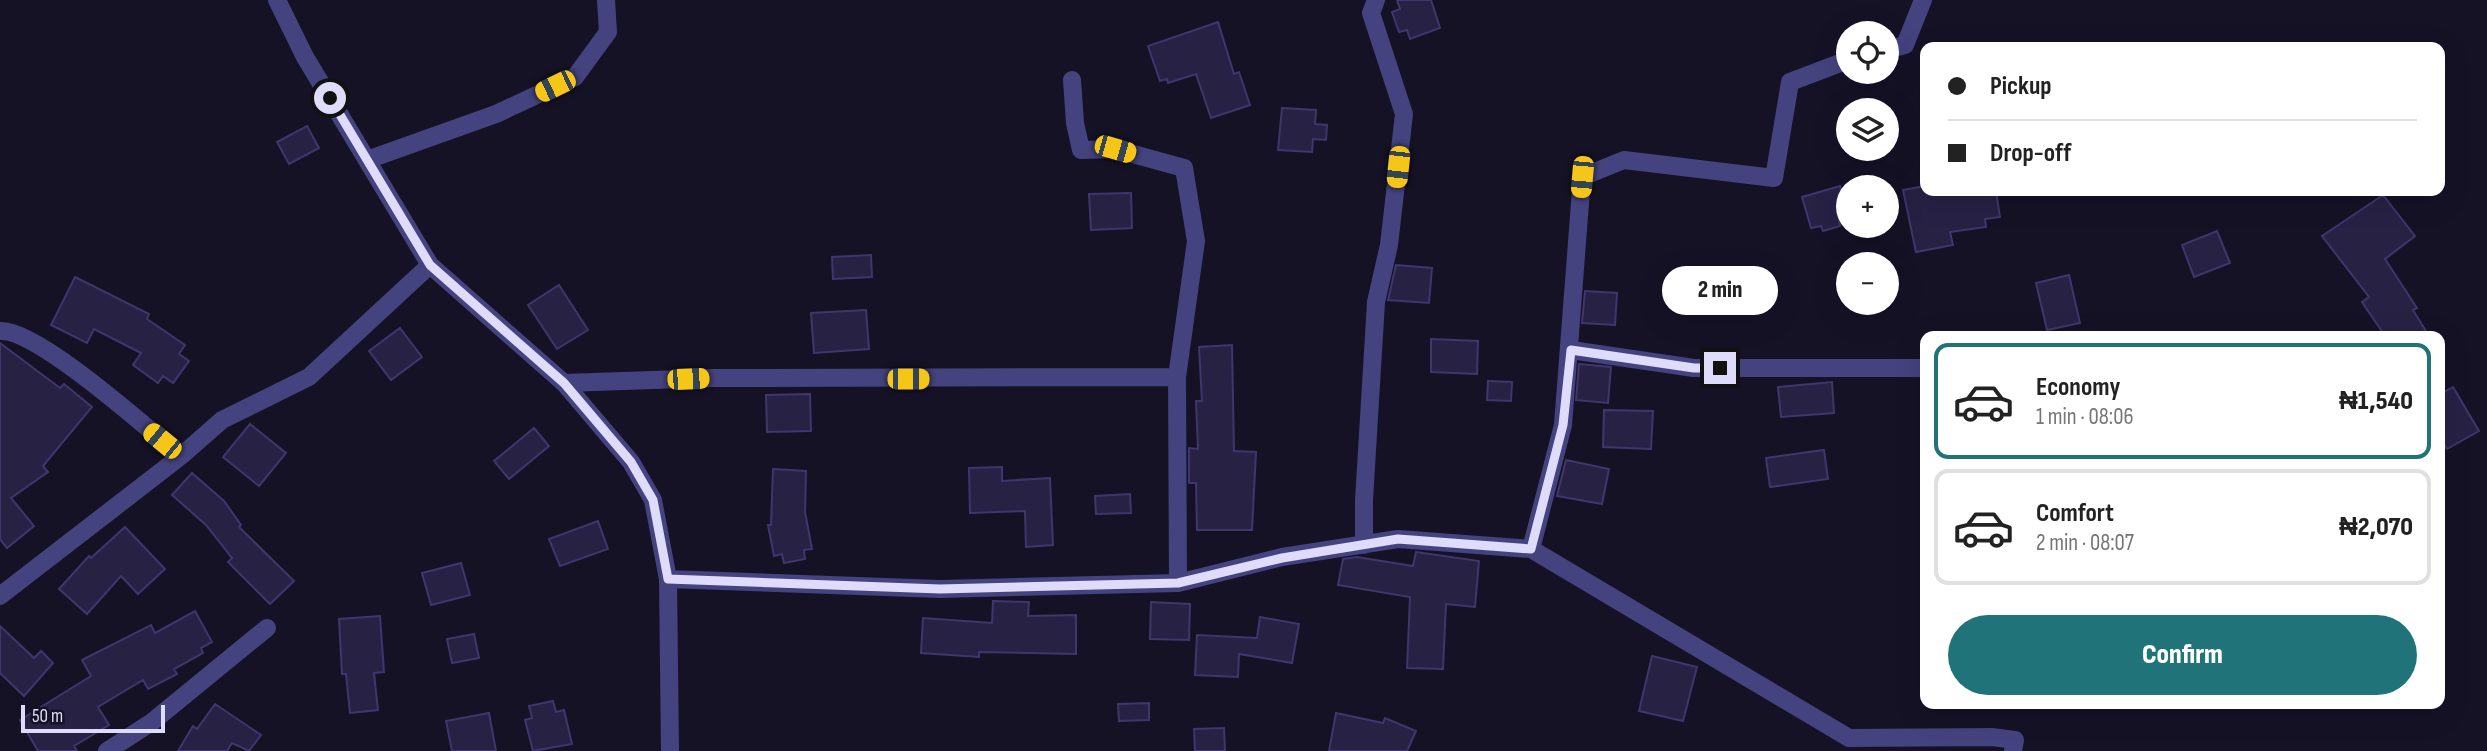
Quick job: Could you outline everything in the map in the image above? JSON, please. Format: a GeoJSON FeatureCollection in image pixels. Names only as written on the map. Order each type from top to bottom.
{"type":"FeatureCollection","features":[{"type":"Feature","properties":{"kind":"street"},"geometry":{"type":"LineString","coordinates":[[277,0],[305,57],[430,265],[564,383],[631,462],[653,500],[668,579],[670,751]]}},
{"type":"Feature","properties":{"kind":"street"},"geometry":{"type":"LineString","coordinates":[[367,160],[496,114],[575,76],[608,32],[606,0]]}},
{"type":"Feature","properties":{"kind":"street"},"geometry":{"type":"LineString","coordinates":[[1364,545],[1364,500],[1376,302],[1389,245],[1404,114],[1371,13],[1376,0]]}},
{"type":"Feature","properties":{"kind":"street"},"geometry":{"type":"LineString","coordinates":[[1899,47],[1905,45],[1923,0]]}},
{"type":"Feature","properties":{"kind":"street"},"geometry":{"type":"LineString","coordinates":[[1531,549],[1563,425],[1571,350],[1574,267],[1582,177],[1624,160],[1774,178],[1790,82],[1836,65]]}},
{"type":"Feature","properties":{"kind":"street"},"geometry":{"type":"LineString","coordinates":[[1072,80],[1075,123],[1081,150],[1115,149],[1184,168],[1196,241],[1177,377],[1178,583]]}},
{"type":"Feature","properties":{"kind":"street"},"geometry":{"type":"LineString","coordinates":[[0,596],[181,456],[222,419],[309,377],[430,265]]}},
{"type":"Feature","properties":{"kind":"street"},"geometry":{"type":"LineString","coordinates":[[0,331],[13,330],[67,365],[181,456]]}},
{"type":"Feature","properties":{"kind":"street"},"geometry":{"type":"LineString","coordinates":[[1571,350],[1694,368],[1920,368]]}},
{"type":"Feature","properties":{"kind":"street"},"geometry":{"type":"LineString","coordinates":[[564,383],[712,378],[1177,377]]}},
{"type":"Feature","properties":{"kind":"street"},"geometry":{"type":"LineString","coordinates":[[668,579],[940,589],[1178,583],[1282,558],[1398,539],[1531,549],[1849,738],[1992,737],[2015,740],[2013,751]]}},
{"type":"Feature","properties":{"kind":"street"},"geometry":{"type":"LineString","coordinates":[[107,751],[152,722],[267,628]]}},
{"type":"Feature","properties":{"kind":"building"},"geometry":{"type":"Polygon","coordinates":[[[1397,0],[1431,0],[1440,28],[1410,39],[1407,30],[1399,32],[1392,12],[1400,9],[1397,0]]]}},
{"type":"Feature","properties":{"kind":"building"},"geometry":{"type":"Polygon","coordinates":[[[1218,22],[1234,74],[1239,72],[1250,105],[1211,118],[1196,74],[1168,83],[1167,79],[1160,81],[1148,46],[1218,22]]]}},
{"type":"Feature","properties":{"kind":"building"},"geometry":{"type":"Polygon","coordinates":[[[1282,108],[1316,110],[1315,124],[1327,125],[1326,140],[1313,139],[1312,152],[1278,150],[1282,108]]]}},
{"type":"Feature","properties":{"kind":"building"},"geometry":{"type":"Polygon","coordinates":[[[307,126],[319,148],[289,164],[277,142],[307,126]]]}},
{"type":"Feature","properties":{"kind":"building"},"geometry":{"type":"Polygon","coordinates":[[[1836,187],[1836,227],[1823,231],[1821,226],[1811,228],[1802,197],[1836,187]]]}},
{"type":"Feature","properties":{"kind":"building"},"geometry":{"type":"Polygon","coordinates":[[[1920,187],[1920,196],[1997,196],[2000,217],[1985,219],[1986,227],[1950,232],[1953,245],[1916,252],[1903,190],[1920,187]]]}},
{"type":"Feature","properties":{"kind":"building"},"geometry":{"type":"Polygon","coordinates":[[[1131,193],[1132,228],[1091,230],[1089,194],[1131,193]]]}},
{"type":"Feature","properties":{"kind":"building"},"geometry":{"type":"Polygon","coordinates":[[[2384,196],[2415,236],[2385,259],[2417,308],[2413,310],[2426,331],[2382,331],[2362,302],[2369,297],[2322,236],[2384,196]]]}},
{"type":"Feature","properties":{"kind":"building"},"geometry":{"type":"Polygon","coordinates":[[[2217,231],[2230,263],[2194,277],[2182,245],[2217,231]]]}},
{"type":"Feature","properties":{"kind":"building"},"geometry":{"type":"Polygon","coordinates":[[[871,255],[872,277],[833,279],[832,257],[871,255]]]}},
{"type":"Feature","properties":{"kind":"building"},"geometry":{"type":"Polygon","coordinates":[[[1396,265],[1432,268],[1429,303],[1388,300],[1396,265]]]}},
{"type":"Feature","properties":{"kind":"building"},"geometry":{"type":"Polygon","coordinates":[[[2069,275],[2080,323],[2047,330],[2036,283],[2069,275]]]}},
{"type":"Feature","properties":{"kind":"building"},"geometry":{"type":"Polygon","coordinates":[[[75,277],[149,314],[147,319],[185,345],[179,354],[189,361],[173,383],[163,376],[158,383],[133,365],[141,353],[94,329],[87,343],[51,325],[75,277]]]}},
{"type":"Feature","properties":{"kind":"building"},"geometry":{"type":"Polygon","coordinates":[[[559,285],[588,330],[557,349],[528,305],[559,285]]]}},
{"type":"Feature","properties":{"kind":"building"},"geometry":{"type":"Polygon","coordinates":[[[1585,291],[1617,293],[1615,325],[1582,323],[1585,291]]]}},
{"type":"Feature","properties":{"kind":"building"},"geometry":{"type":"Polygon","coordinates":[[[866,310],[869,349],[814,353],[811,313],[866,310]]]}},
{"type":"Feature","properties":{"kind":"building"},"geometry":{"type":"Polygon","coordinates":[[[400,328],[422,357],[391,380],[369,351],[400,328]]]}},
{"type":"Feature","properties":{"kind":"building"},"geometry":{"type":"Polygon","coordinates":[[[1431,339],[1478,341],[1477,374],[1431,372],[1431,339]]]}},
{"type":"Feature","properties":{"kind":"building"},"geometry":{"type":"Polygon","coordinates":[[[0,343],[60,388],[64,384],[92,407],[43,466],[48,472],[11,498],[34,526],[7,548],[0,539],[0,343]]]}},
{"type":"Feature","properties":{"kind":"building"},"geometry":{"type":"Polygon","coordinates":[[[1232,345],[1234,451],[1256,452],[1252,530],[1197,530],[1196,483],[1189,483],[1189,448],[1198,449],[1196,401],[1202,401],[1199,347],[1232,345]]]}},
{"type":"Feature","properties":{"kind":"building"},"geometry":{"type":"Polygon","coordinates":[[[1579,364],[1611,367],[1608,403],[1576,400],[1579,364]]]}},
{"type":"Feature","properties":{"kind":"building"},"geometry":{"type":"Polygon","coordinates":[[[1488,381],[1512,382],[1511,401],[1487,400],[1488,381]]]}},
{"type":"Feature","properties":{"kind":"building"},"geometry":{"type":"Polygon","coordinates":[[[1832,382],[1834,413],[1781,417],[1778,387],[1832,382]]]}},
{"type":"Feature","properties":{"kind":"building"},"geometry":{"type":"Polygon","coordinates":[[[2453,387],[2479,431],[2447,449],[2445,446],[2445,391],[2453,387]]]}},
{"type":"Feature","properties":{"kind":"building"},"geometry":{"type":"Polygon","coordinates":[[[810,394],[811,431],[767,432],[766,395],[810,394]]]}},
{"type":"Feature","properties":{"kind":"building"},"geometry":{"type":"Polygon","coordinates":[[[1604,410],[1653,411],[1651,449],[1603,447],[1604,410]]]}},
{"type":"Feature","properties":{"kind":"building"},"geometry":{"type":"Polygon","coordinates":[[[250,424],[286,453],[259,486],[223,457],[250,424]]]}},
{"type":"Feature","properties":{"kind":"building"},"geometry":{"type":"Polygon","coordinates":[[[534,428],[549,446],[509,479],[494,461],[534,428]]]}},
{"type":"Feature","properties":{"kind":"building"},"geometry":{"type":"Polygon","coordinates":[[[1824,450],[1828,479],[1770,487],[1766,458],[1824,450]]]}},
{"type":"Feature","properties":{"kind":"building"},"geometry":{"type":"Polygon","coordinates":[[[1566,460],[1609,469],[1602,504],[1557,496],[1566,460]]]}},
{"type":"Feature","properties":{"kind":"building"},"geometry":{"type":"Polygon","coordinates":[[[1002,467],[1002,481],[1050,478],[1053,545],[1026,547],[1025,511],[970,513],[969,468],[1002,467]]]}},
{"type":"Feature","properties":{"kind":"building"},"geometry":{"type":"Polygon","coordinates":[[[773,469],[806,471],[805,512],[812,549],[804,550],[805,559],[784,563],[782,554],[774,556],[768,525],[771,525],[773,469]]]}},
{"type":"Feature","properties":{"kind":"building"},"geometry":{"type":"Polygon","coordinates":[[[192,473],[224,501],[241,525],[239,527],[294,581],[270,604],[228,562],[232,558],[206,525],[172,495],[192,473]]]}},
{"type":"Feature","properties":{"kind":"building"},"geometry":{"type":"Polygon","coordinates":[[[1130,494],[1131,513],[1096,514],[1095,496],[1130,494]]]}},
{"type":"Feature","properties":{"kind":"building"},"geometry":{"type":"Polygon","coordinates":[[[598,521],[608,549],[560,566],[549,539],[598,521]]]}},
{"type":"Feature","properties":{"kind":"building"},"geometry":{"type":"Polygon","coordinates":[[[125,527],[165,569],[138,594],[121,576],[87,614],[59,589],[89,556],[91,558],[125,527]]]}},
{"type":"Feature","properties":{"kind":"building"},"geometry":{"type":"Polygon","coordinates":[[[1416,552],[1479,561],[1475,607],[1446,604],[1443,669],[1407,668],[1410,597],[1338,585],[1343,559],[1357,557],[1413,566],[1416,552]]]}},
{"type":"Feature","properties":{"kind":"building"},"geometry":{"type":"Polygon","coordinates":[[[461,563],[470,595],[431,605],[422,573],[461,563]]]}},
{"type":"Feature","properties":{"kind":"building"},"geometry":{"type":"Polygon","coordinates":[[[993,601],[1029,602],[1028,616],[1076,615],[1076,654],[979,652],[979,657],[921,653],[923,618],[992,623],[993,601]]]}},
{"type":"Feature","properties":{"kind":"building"},"geometry":{"type":"Polygon","coordinates":[[[1151,602],[1190,604],[1189,640],[1150,639],[1151,602]]]}},
{"type":"Feature","properties":{"kind":"building"},"geometry":{"type":"Polygon","coordinates":[[[195,611],[212,642],[201,648],[203,653],[174,669],[177,674],[148,689],[143,680],[98,707],[109,725],[74,746],[77,751],[38,751],[20,720],[91,676],[82,660],[151,625],[155,633],[195,611]]]}},
{"type":"Feature","properties":{"kind":"building"},"geometry":{"type":"Polygon","coordinates":[[[380,616],[384,672],[374,673],[378,710],[350,713],[346,674],[342,674],[339,619],[380,616]]]}},
{"type":"Feature","properties":{"kind":"building"},"geometry":{"type":"Polygon","coordinates":[[[1260,617],[1299,624],[1292,663],[1239,654],[1238,677],[1195,675],[1197,635],[1257,638],[1260,617]]]}},
{"type":"Feature","properties":{"kind":"building"},"geometry":{"type":"Polygon","coordinates":[[[0,626],[34,658],[41,651],[53,663],[24,696],[0,673],[0,626]]]}},
{"type":"Feature","properties":{"kind":"building"},"geometry":{"type":"Polygon","coordinates":[[[474,634],[479,658],[452,663],[447,639],[474,634]]]}},
{"type":"Feature","properties":{"kind":"building"},"geometry":{"type":"Polygon","coordinates":[[[1652,656],[1697,667],[1683,721],[1639,711],[1652,656]]]}},
{"type":"Feature","properties":{"kind":"building"},"geometry":{"type":"Polygon","coordinates":[[[553,701],[556,712],[564,710],[572,744],[533,751],[525,720],[532,718],[529,706],[553,701]]]}},
{"type":"Feature","properties":{"kind":"building"},"geometry":{"type":"Polygon","coordinates":[[[1149,703],[1149,720],[1119,721],[1118,704],[1149,703]]]}},
{"type":"Feature","properties":{"kind":"building"},"geometry":{"type":"Polygon","coordinates":[[[215,704],[261,735],[249,751],[232,743],[227,751],[178,751],[193,726],[197,729],[215,704]]]}},
{"type":"Feature","properties":{"kind":"building"},"geometry":{"type":"Polygon","coordinates":[[[489,713],[496,751],[452,751],[446,721],[489,713]]]}},
{"type":"Feature","properties":{"kind":"building"},"geometry":{"type":"Polygon","coordinates":[[[1336,713],[1383,723],[1385,718],[1416,731],[1407,751],[1329,751],[1336,713]]]}},
{"type":"Feature","properties":{"kind":"building"},"geometry":{"type":"Polygon","coordinates":[[[1224,728],[1225,751],[1195,751],[1194,729],[1224,728]]]}},
{"type":"Feature","properties":{"kind":"route"},"geometry":{"type":"LineString","coordinates":[[330,98],[430,265],[564,383],[631,462],[653,500],[668,579],[940,589],[1178,583],[1282,558],[1398,539],[1531,549],[1563,425],[1571,350],[1694,368],[1720,368]]}}]}
